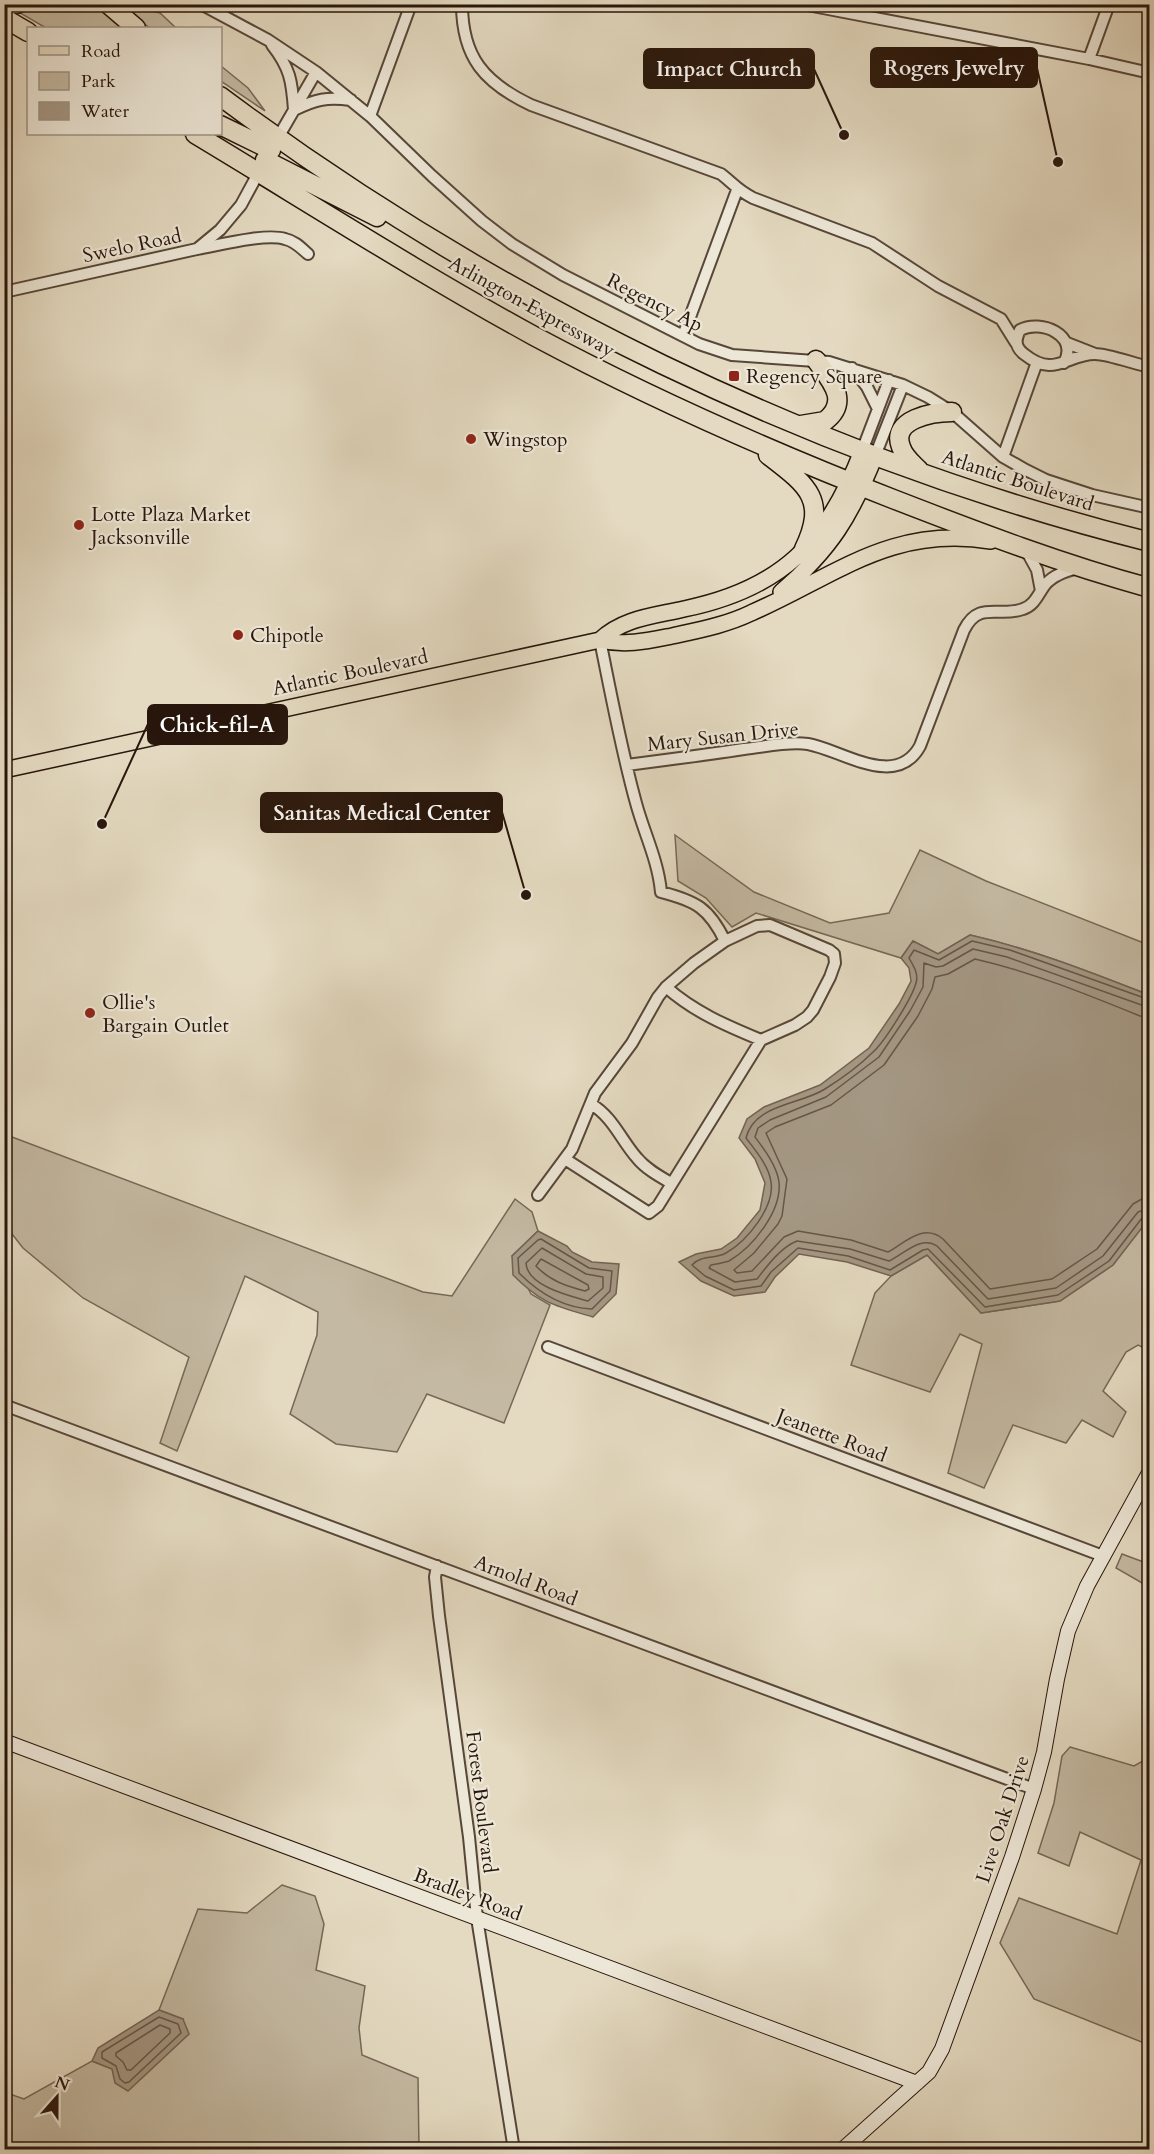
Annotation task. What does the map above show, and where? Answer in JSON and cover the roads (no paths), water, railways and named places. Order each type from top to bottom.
[{"type":"highway","points":[[4,4],[17,4]]},
{"type":"highway","points":[[108,4],[135,27]]},
{"type":"highway","name":"Arlington Expressway","points":[[222,98],[268,155],[517,327],[652,396],[739,436],[856,484]]},
{"type":"highway","points":[[222,126],[268,155],[492,274]]},
{"type":"highway","name":"Arlington Expressway","points":[[198,135],[268,155],[376,204],[492,274],[634,351],[799,425],[869,453]]},
{"type":"highway","points":[[799,425],[825,421],[836,408],[838,398],[835,386],[816,360]]},
{"type":"highway","points":[[922,473],[906,457],[900,446],[904,427],[913,419],[928,413],[952,412]]},
{"type":"highway","points":[[739,436],[793,475],[811,495],[815,516],[804,549]]},
{"type":"highway","name":"Atlantic Boulevard","points":[[869,453],[1031,510],[1149,542]]},
{"type":"highway","name":"Atlantic Boulevard","points":[[856,484],[1026,550],[1149,588]]},
{"type":"main road","name":"Atlantic Boulevard","points":[[600,640],[614,628],[630,621],[705,605],[741,592],[774,574],[804,549],[856,484],[869,453]]},
{"type":"main road","points":[[760,609],[797,578],[828,545],[850,514],[856,484]]},
{"type":"main road","name":"Atlantic Boulevard","points":[[4,770],[600,640],[636,644],[716,626],[760,609],[855,561],[903,544],[945,539],[979,540],[1003,543],[1026,550]]},
{"type":"street","name":"Regency Ap","points":[[201,4],[268,40],[316,72],[370,116],[448,191],[512,244],[563,275],[699,344],[732,355],[816,360],[889,380],[928,397],[952,412],[1003,457],[1046,480],[1099,497],[1149,508]]},
{"type":"street","points":[[370,116],[411,4]]},
{"type":"street","points":[[462,4],[463,25],[479,68],[499,88],[531,105],[721,174],[737,190],[872,243],[938,286],[1001,319],[1046,328],[1063,337],[1067,342],[1095,354],[1149,367]]},
{"type":"street","points":[[802,4],[1149,72]]},
{"type":"street","points":[[1089,59],[1109,4]]},
{"type":"street","points":[[268,40],[284,60],[290,72],[294,110],[313,100],[330,98],[351,100]]},
{"type":"street","name":"Swelo Road","points":[[4,292],[197,249],[220,230],[241,205],[316,72]]},
{"type":"street","points":[[683,336],[737,190]]},
{"type":"street","points":[[197,249],[269,237],[285,238],[308,255]]},
{"type":"street","points":[[1001,319],[1018,349],[1037,362],[1049,366],[1095,354]]},
{"type":"street","points":[[1016,344],[1020,330],[1028,326]]},
{"type":"street","points":[[1064,363],[1069,355],[1067,342]]},
{"type":"street","points":[[1003,457],[1037,362]]},
{"type":"street","points":[[851,368],[867,387],[878,410]]},
{"type":"street","points":[[869,453],[878,410],[889,380]]},
{"type":"street","points":[[869,453],[903,386]]},
{"type":"street","points":[[1026,550],[1039,575],[1041,592]]},
{"type":"street","name":"Mary Susan Drive","points":[[627,765],[801,743],[874,765],[888,767],[902,765],[920,746],[968,623],[985,612],[1023,609],[1034,602],[1047,582],[1055,576],[1080,568]]},
{"type":"street","points":[[600,640],[636,805],[655,858],[661,892],[699,905],[710,915],[724,941]]},
{"type":"street","points":[[538,1195],[565,1160],[595,1093],[632,1043],[653,1006],[666,987],[694,963],[724,941],[757,926],[770,925],[834,954],[835,963],[830,977],[807,1017],[761,1040],[658,1206],[649,1213],[565,1160]]},
{"type":"street","points":[[666,987],[712,1020],[761,1040]]},
{"type":"street","points":[[591,1104],[602,1110],[612,1121],[636,1157],[648,1169],[671,1183]]},
{"type":"street","name":"Jeanette Road","points":[[548,1347],[1103,1556]]},
{"type":"street","name":"Arnold Road","points":[[4,1405],[1034,1789]]},
{"type":"street","name":"Live Oak Drive","points":[[842,2150],[929,2072],[942,2049],[1012,1857],[1034,1789],[1044,1752],[1068,1631],[1087,1586],[1149,1470]]},
{"type":"street","name":"Forest Boulevard","points":[[437,1566],[435,1577],[439,1616],[469,1837],[477,1918],[514,2150]]},
{"type":"street","name":"Bradley Road","points":[[4,1741],[917,2083]]},
{"type":"water","points":[[970,935],[1038,954],[1149,995],[1148,1220],[1113,1265],[1060,1301],[981,1313],[927,1255],[891,1276],[847,1262],[799,1254],[775,1277],[765,1292],[734,1296],[701,1281],[679,1262],[696,1254],[721,1249],[737,1238],[760,1210],[765,1183],[755,1159],[739,1138],[747,1119],[764,1107],[820,1085],[869,1048],[899,1004],[911,981],[909,968],[901,958],[913,941],[938,954]]},
{"type":"water","points":[[538,1231],[592,1262],[619,1264],[616,1294],[593,1317],[550,1303],[532,1292],[513,1275],[512,1256]]},
{"type":"water","points":[[159,2010],[183,2019],[189,2034],[128,2091],[115,2083],[112,2069],[92,2061],[98,2048]]},
{"type":"place","name":"Impact Church","points":[[844,135]]},
{"type":"place","name":"Rogers Jewelry","points":[[1058,162]]},
{"type":"place","name":"Regency Square","points":[[734,376]]},
{"type":"place","name":"Wingstop","points":[[471,439]]},
{"type":"place","name":"Lotte Plaza Market Jacksonville","points":[[79,525]]},
{"type":"place","name":"Chipotle","points":[[238,635]]},
{"type":"place","name":"Chick-fil-A","points":[[102,824]]},
{"type":"place","name":"Sanitas Medical Center","points":[[526,895]]},
{"type":"place","name":"Ollie's Bargain Outlet","points":[[90,1013]]}]
